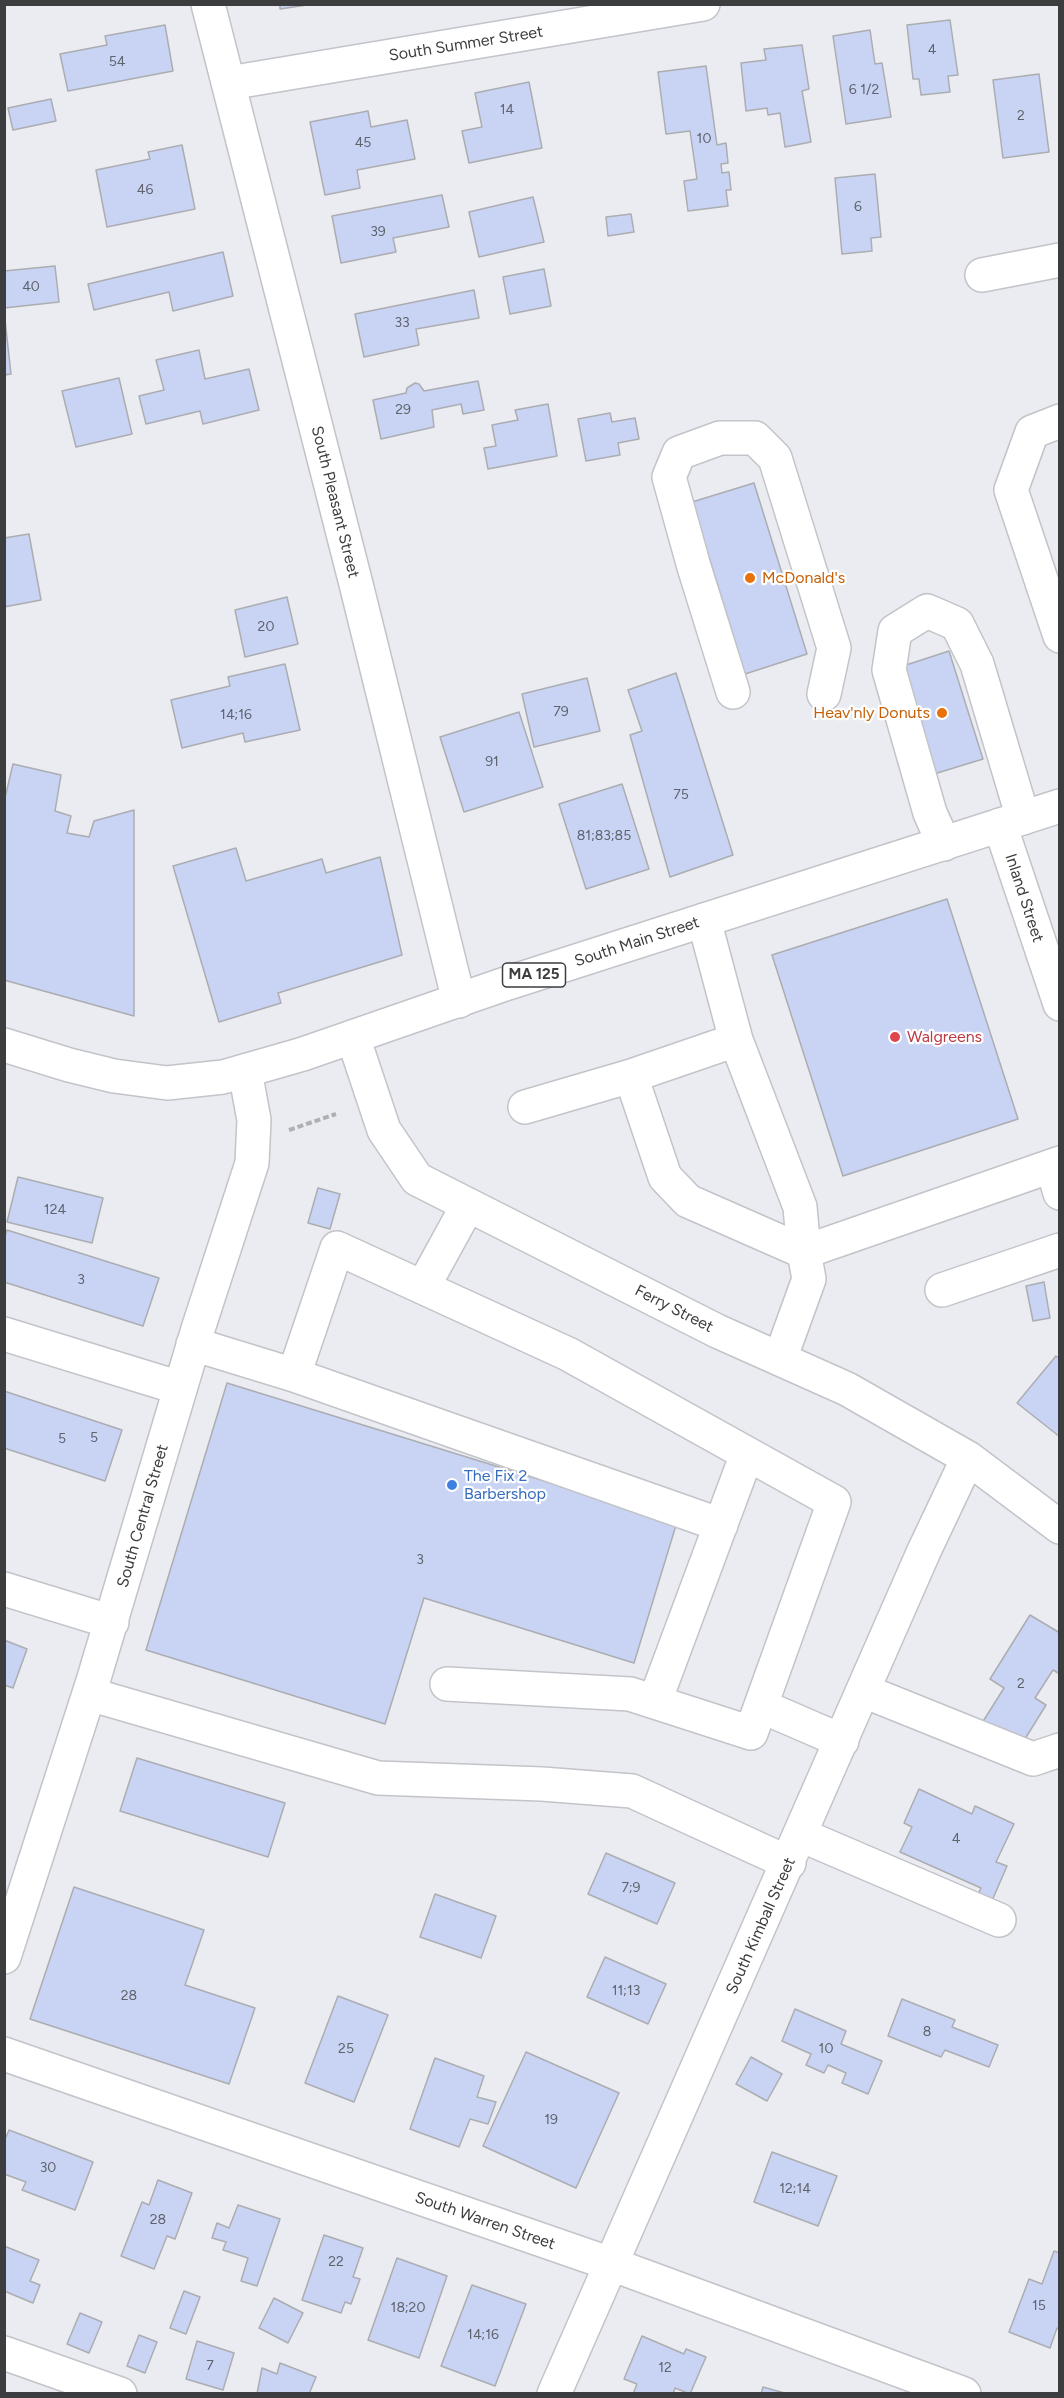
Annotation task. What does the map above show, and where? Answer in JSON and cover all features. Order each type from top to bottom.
[{"type":"street","name":"South Pleasant Street","points":[[208,4],[357,588],[459,1001]]},
{"type":"street","name":"South Summer Street","points":[[229,83],[703,4]]},
{"type":"street","points":[[982,275],[1059,260]]},
{"type":"street","points":[[1059,421],[1032,432],[1011,490],[1059,636]]},
{"type":"street","points":[[732,692],[669,477],[679,453],[720,438],[755,438],[775,458],[834,648],[824,694]]},
{"type":"street","name":"Inland Street","points":[[944,844],[930,813],[889,670],[895,631],[927,611],[957,624],[977,664],[1012,822],[1059,1004]]},
{"type":"street","name":"South Main Street","points":[[4,1045],[114,1076],[167,1083],[223,1077],[354,1037],[704,920],[1059,806]]},
{"type":"street","points":[[704,920],[736,1040],[800,1207],[809,1279],[780,1359]]},
{"type":"street","name":"Ferry Street","points":[[354,1037],[384,1130],[417,1179],[717,1331],[847,1389],[968,1458],[1059,1527]]},
{"type":"street","points":[[525,1107],[631,1076],[736,1040]]},
{"type":"street","name":"South Central Street","points":[[4,1957],[112,1622],[193,1344],[252,1163],[254,1119],[245,1071]]},
{"type":"street","points":[[631,1076],[665,1177],[688,1201],[804,1252],[1057,1174]]},
{"type":"street","points":[[423,1287],[468,1205]]},
{"type":"street","points":[[294,1375],[337,1248],[568,1354],[834,1502],[751,1732],[630,1694],[447,1684]]},
{"type":"street","points":[[942,1290],[1059,1251]]},
{"type":"street","points":[[4,1334],[180,1388]]},
{"type":"street","points":[[193,1344],[294,1375],[721,1525]]},
{"type":"street","points":[[655,1701],[747,1454]]},
{"type":"street","name":"South Kimball Street","points":[[554,2394],[924,1551],[968,1458]]},
{"type":"street","points":[[4,1589],[112,1622]]},
{"type":"street","points":[[864,1691],[1033,1759],[1059,1750]]},
{"type":"street","points":[[89,1694],[378,1778],[542,1784],[632,1791],[999,1920]]},
{"type":"street","points":[[761,1706],[842,1740]]},
{"type":"street","name":"South Warren Street","points":[[4,2054],[611,2264],[964,2394]]},
{"type":"street","points":[[4,2353],[120,2394]]},
{"type":"path","points":[[289,1130],[336,1114]]},
{"type":"building","points":[[280,4],[314,4],[280,9]]},
{"type":"building","points":[[950,20],[958,75],[948,76],[950,92],[921,95],[919,79],[913,79],[907,25]]},
{"type":"building","points":[[165,25],[173,71],[68,91],[60,54],[107,45],[105,36]]},
{"type":"building","points":[[870,30],[875,64],[882,63],[891,117],[846,124],[833,36]]},
{"type":"building","points":[[802,45],[809,89],[802,91],[811,142],[785,147],[780,113],[768,115],[767,108],[746,111],[741,63],[766,60],[764,49]]},
{"type":"building","points":[[706,66],[717,145],[726,143],[728,163],[721,164],[722,173],[729,172],[731,190],[726,190],[728,206],[688,211],[684,181],[697,179],[690,131],[666,134],[658,72]]},
{"type":"building","points":[[1039,74],[1049,152],[1003,158],[993,80]]},
{"type":"building","points":[[529,82],[542,148],[469,163],[462,131],[482,127],[475,93]]},
{"type":"building","points":[[51,99],[56,121],[13,130],[8,108]]},
{"type":"building","points":[[368,111],[371,127],[407,120],[415,159],[357,170],[360,188],[325,195],[310,122]]},
{"type":"building","points":[[182,145],[195,209],[107,227],[96,170],[150,159],[148,152]]},
{"type":"building","points":[[875,174],[881,237],[871,238],[872,251],[842,254],[835,178]]},
{"type":"building","points":[[442,195],[449,227],[393,238],[396,252],[341,263],[332,216]]},
{"type":"building","points":[[533,197],[544,242],[479,257],[469,212]]},
{"type":"building","points":[[631,214],[634,232],[608,236],[606,217]]},
{"type":"building","points":[[223,252],[233,296],[173,311],[169,292],[94,310],[88,284]]},
{"type":"building","points":[[55,266],[59,302],[4,308],[4,271]]},
{"type":"building","points":[[544,269],[551,306],[510,314],[503,277]]},
{"type":"building","points":[[474,290],[479,318],[416,329],[419,345],[364,357],[355,314]]},
{"type":"building","points":[[4,311],[11,374],[4,375]]},
{"type":"building","points":[[199,350],[205,379],[249,369],[259,410],[203,424],[200,411],[146,424],[139,396],[164,390],[156,360]]},
{"type":"building","points":[[119,378],[132,434],[76,447],[62,391]]},
{"type":"building","points":[[478,381],[484,410],[463,414],[461,404],[432,410],[434,427],[381,439],[373,400],[406,393],[407,388],[415,383],[419,384],[424,391]]},
{"type":"building","points":[[548,404],[557,456],[488,469],[484,448],[496,446],[492,425],[518,420],[515,410]]},
{"type":"building","points":[[610,413],[612,422],[635,418],[639,439],[618,443],[620,455],[586,461],[578,419]]},
{"type":"building","name":"McDonald's","points":[[754,483],[807,654],[745,674],[692,502]]},
{"type":"building","points":[[29,534],[41,600],[4,607],[4,538]]},
{"type":"building","points":[[287,597],[298,644],[245,657],[235,610]]},
{"type":"building","name":"Heav'nly Donuts","points":[[949,651],[983,759],[934,774],[900,667]]},
{"type":"building","points":[[285,664],[300,730],[245,742],[243,733],[182,748],[171,700],[230,686],[228,677]]},
{"type":"building","points":[[676,673],[733,855],[670,877],[630,735],[642,731],[628,690]]},
{"type":"building","points":[[587,678],[600,731],[534,747],[522,694]]},
{"type":"building","points":[[519,712],[543,787],[464,812],[440,737]]},
{"type":"building","points":[[13,764],[61,775],[55,811],[71,816],[67,833],[89,837],[94,821],[134,810],[134,1016],[4,980],[4,802]]},
{"type":"building","points":[[622,784],[649,869],[586,889],[559,804]]},
{"type":"building","points":[[236,848],[246,881],[322,859],[326,873],[380,857],[402,955],[278,993],[281,1003],[219,1022],[173,866]]},
{"type":"building","name":"Walgreens","points":[[947,899],[1018,1119],[843,1176],[772,955]]},
{"type":"building","points":[[18,1177],[103,1198],[92,1243],[7,1222]]},
{"type":"building","points":[[318,1188],[340,1194],[330,1229],[308,1223]]},
{"type":"building","points":[[7,1230],[159,1278],[143,1326],[4,1282],[4,1239]]},
{"type":"building","points":[[1044,1282],[1050,1318],[1033,1321],[1026,1286]]},
{"type":"building","points":[[1056,1356],[1060,1359],[1060,1437],[1017,1403]]},
{"type":"building","points":[[227,1383],[677,1522],[634,1663],[424,1598],[385,1724],[146,1650]]},
{"type":"building","points":[[4,1391],[122,1430],[105,1481],[4,1448]]},
{"type":"building","points":[[1030,1615],[1060,1633],[1060,1674],[1053,1670],[1035,1698],[1046,1705],[1020,1747],[982,1723],[1004,1688],[990,1679]]},
{"type":"building","points":[[4,1640],[27,1649],[13,1688],[4,1685]]},
{"type":"building","points":[[137,1758],[285,1803],[268,1857],[120,1811]]},
{"type":"building","points":[[919,1789],[972,1814],[975,1806],[1014,1824],[996,1862],[1007,1866],[991,1903],[977,1897],[981,1888],[900,1852],[912,1827],[904,1823]]},
{"type":"building","points":[[606,1853],[675,1883],[657,1924],[588,1894]]},
{"type":"building","points":[[74,1887],[204,1930],[185,1985],[255,2008],[229,2084],[30,2019]]},
{"type":"building","points":[[435,1894],[496,1916],[481,1958],[420,1937]]},
{"type":"building","points":[[605,1957],[666,1984],[648,2024],[587,1997]]},
{"type":"building","points":[[338,1996],[388,2015],[354,2102],[305,2083]]},
{"type":"building","points":[[902,1999],[955,2020],[952,2027],[998,2045],[989,2067],[945,2050],[941,2057],[888,2036]]},
{"type":"building","points":[[795,2009],[846,2031],[841,2044],[882,2061],[868,2094],[842,2083],[846,2073],[828,2065],[824,2073],[806,2065],[811,2054],[782,2041]]},
{"type":"building","points":[[526,2052],[619,2093],[576,2188],[483,2146]]},
{"type":"building","points":[[751,2057],[782,2074],[767,2101],[736,2084]]},
{"type":"building","points":[[435,2058],[484,2076],[477,2097],[496,2102],[488,2124],[470,2119],[459,2147],[410,2129]]},
{"type":"building","points":[[9,2130],[93,2162],[75,2210],[22,2190],[26,2182],[4,2174],[4,2142]]},
{"type":"building","points":[[772,2152],[837,2176],[818,2226],[754,2202]]},
{"type":"building","points":[[158,2180],[192,2193],[175,2239],[167,2236],[154,2269],[121,2256],[142,2202],[149,2205]]},
{"type":"building","points":[[238,2205],[280,2219],[257,2286],[241,2281],[248,2258],[223,2250],[226,2242],[212,2238],[217,2223],[229,2228]]},
{"type":"building","points":[[324,2235],[363,2248],[353,2277],[360,2279],[351,2304],[345,2302],[341,2313],[302,2300]]},
{"type":"building","points":[[4,2246],[39,2260],[30,2281],[40,2285],[33,2303],[4,2291]]},
{"type":"building","points":[[1054,2251],[1060,2253],[1060,2330],[1057,2328],[1050,2348],[1009,2332],[1029,2279],[1042,2284]]},
{"type":"building","points":[[397,2258],[447,2276],[419,2358],[368,2340]]},
{"type":"building","points":[[472,2285],[526,2304],[495,2386],[441,2366]]},
{"type":"building","points":[[184,2291],[200,2297],[186,2334],[170,2328]]},
{"type":"building","points":[[274,2298],[303,2313],[288,2343],[259,2328]]},
{"type":"building","points":[[80,2313],[102,2322],[89,2353],[67,2344]]},
{"type":"building","points":[[139,2335],[157,2342],[145,2373],[127,2366]]},
{"type":"building","points":[[642,2336],[684,2354],[686,2349],[706,2357],[690,2394],[675,2388],[673,2394],[633,2394],[637,2384],[624,2379]]},
{"type":"building","points":[[197,2341],[234,2353],[223,2390],[186,2379]]},
{"type":"building","points":[[280,2363],[316,2377],[309,2394],[257,2394],[262,2368],[277,2374]]},
{"type":"building","points":[[763,2387],[788,2394],[761,2394]]},
{"type":"place","name":"McDonald's","points":[[750,578]]},
{"type":"place","name":"Heav'nly Donuts","points":[[942,713]]},
{"type":"place","name":"Walgreens","points":[[895,1037]]},
{"type":"place","name":"The Fix 2 Barbershop","points":[[452,1485]]}]
